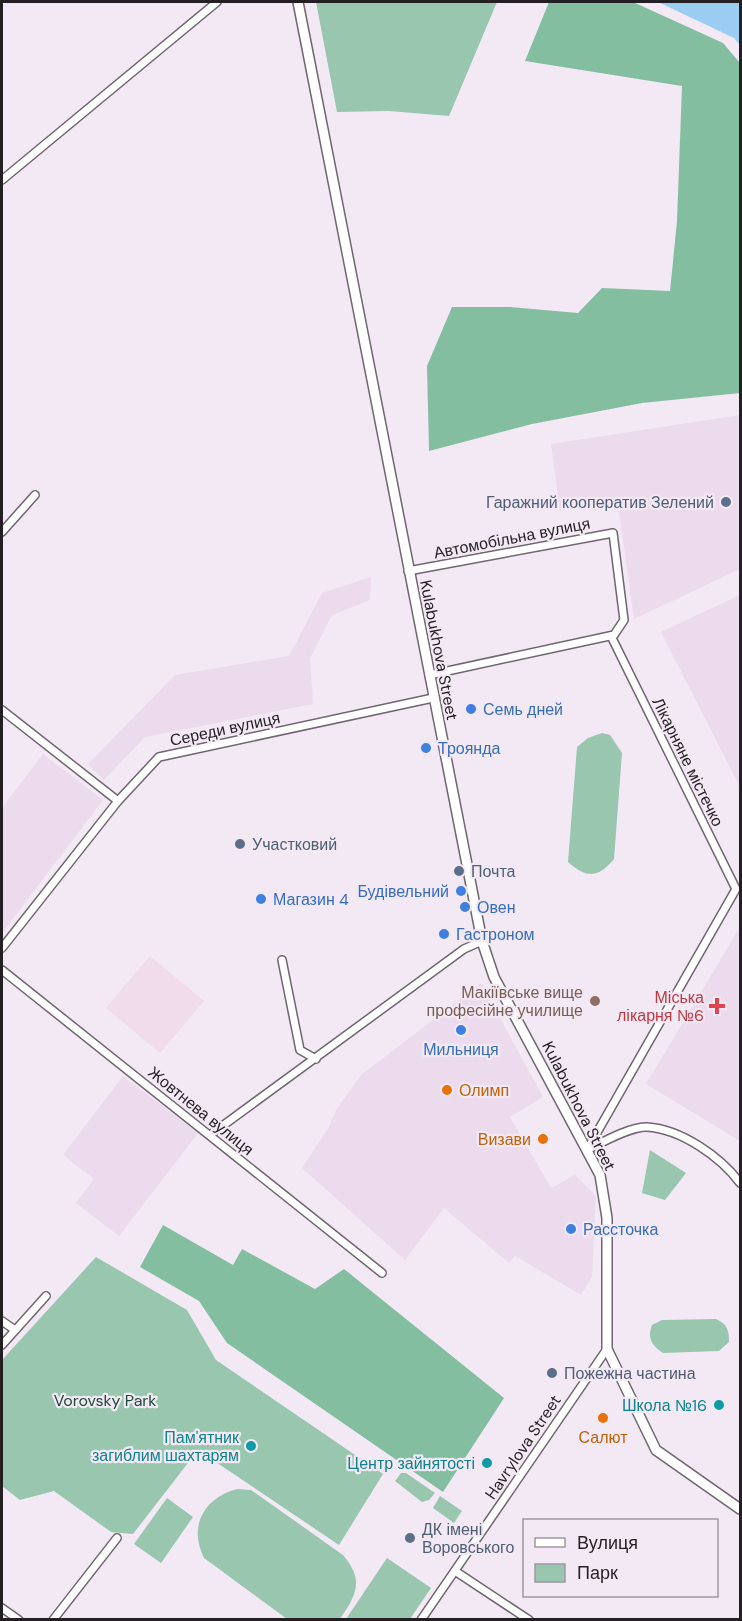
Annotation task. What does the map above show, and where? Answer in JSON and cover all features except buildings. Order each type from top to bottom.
[{"type":"street","points":[[2,180],[74,117],[217,2]]},
{"type":"street","name":"Kulabukhova Street","points":[[298,2],[482,941],[494,977],[600,1176],[607,1218],[607,1349],[656,1450],[741,1509]]},
{"type":"street","points":[[2,532],[35,495]]},
{"type":"street","name":"Автомобільна вулиця","points":[[408,572],[613,533],[624,620],[611,636]]},
{"type":"street","points":[[429,675],[611,636]]},
{"type":"street","name":"Лікарняне містечко","points":[[586,1150],[736,889],[611,636]]},
{"type":"street","name":"Середи вулиця","points":[[2,948],[118,801],[159,757],[433,698]]},
{"type":"street","points":[[2,711],[118,801]]},
{"type":"street","points":[[210,1135],[464,949],[482,941]]},
{"type":"street","points":[[282,960],[300,1050],[316,1059]]},
{"type":"street","name":"Жовтнева вулиця","points":[[2,970],[382,1273]]},
{"type":"street","points":[[586,1150],[609,1139],[646,1127],[693,1142],[726,1165],[741,1183]]},
{"type":"street","points":[[2,1345],[46,1296]]},
{"type":"street","points":[[2,1321],[15,1330]]},
{"type":"street","name":"Havrylova Street","points":[[421,1620],[607,1349]]},
{"type":"street","points":[[53,1620],[117,1538]]},
{"type":"street","points":[[455,1571],[529,1620]]},
{"type":"street","points":[[2,1608],[20,1620]]},
{"type":"shaded area","name":"Гаражний кооператив Зелений","points":[[740,415],[740,569],[634,619],[618,503],[560,511],[551,444]]},
{"type":"shaded area","points":[[371,577],[370,600],[332,615],[310,658],[313,704],[145,737],[104,780],[88,764],[175,675],[289,656],[322,593]]},
{"type":"shaded area","points":[[740,595],[740,787],[661,632]]},
{"type":"shaded area","points":[[43,754],[103,800],[2,933],[2,808]]},
{"type":"shaded area","name":"Міська лікарня №6","points":[[740,927],[740,1141],[646,1084]]},
{"type":"shaded area","points":[[150,956],[204,1001],[160,1053],[106,1008]]},
{"type":"shaded area","points":[[481,983],[543,1097],[510,1117],[551,1188],[575,1175],[596,1196],[592,1277],[581,1295],[515,1256],[509,1263],[444,1208],[405,1260],[302,1168],[329,1127],[336,1110],[361,1075]]},
{"type":"shaded area","points":[[123,1076],[198,1133],[119,1236],[76,1203],[94,1179],[63,1155]]},
{"type":"green space","points":[[316,2],[497,2],[449,116],[389,111],[337,112]]},
{"type":"green space","points":[[549,2],[633,2],[723,43],[740,63],[740,393],[642,403],[532,424],[429,451],[427,366],[452,307],[510,307],[578,313],[602,288],[670,291],[677,221],[682,86],[525,61]]},
{"type":"green space","points":[[602,733],[610,735],[622,753],[614,859],[603,870],[587,874],[568,862],[577,747],[588,738]]},
{"type":"green space","points":[[650,1150],[686,1173],[665,1200],[642,1193]]},
{"type":"green space","points":[[163,1225],[233,1265],[242,1249],[315,1289],[344,1269],[504,1398],[443,1492],[227,1343],[199,1301],[140,1267]]},
{"type":"green space","name":"Vorovsky Park","points":[[96,1257],[187,1310],[216,1360],[383,1474],[339,1545],[198,1450],[133,1534],[111,1532],[54,1491],[20,1500],[2,1486],[2,1360]]},
{"type":"green space","points":[[716,1319],[725,1325],[729,1338],[729,1342],[719,1351],[663,1353],[656,1348],[650,1338],[652,1325],[662,1320]]},
{"type":"green space","points":[[401,1473],[406,1473],[435,1493],[429,1500],[422,1502],[395,1481]]},
{"type":"green space","points":[[237,1489],[251,1490],[343,1555],[354,1572],[356,1587],[351,1602],[340,1619],[287,1619],[204,1558],[199,1546],[198,1535],[202,1515],[216,1499]]},
{"type":"green space","points":[[440,1496],[462,1511],[454,1523],[433,1508]]},
{"type":"green space","points":[[167,1498],[193,1517],[161,1563],[134,1544]]},
{"type":"green space","points":[[387,1558],[431,1588],[410,1619],[346,1619]]},
{"type":"water","points":[[658,2],[740,2],[740,45],[734,38]]},
{"type":"place","name":"Гаражний кооператив Зелений","points":[[726,502]]},
{"type":"place","name":"Семь дней","points":[[471,709]]},
{"type":"place","name":"Троянда","points":[[426,748]]},
{"type":"place","name":"Участковий","points":[[240,844]]},
{"type":"place","name":"Почта","points":[[459,871]]},
{"type":"place","name":"Будівельний","points":[[461,891]]},
{"type":"place","name":"Магазин 4","points":[[261,899]]},
{"type":"place","name":"Овен","points":[[465,907]]},
{"type":"place","name":"Гастроном","points":[[444,934]]},
{"type":"place","name":"Макіївське вище професійне училище","points":[[595,1001]]},
{"type":"place","name":"Міська лікарня №6","points":[[717,1006]]},
{"type":"place","name":"Мильниця","points":[[461,1030]]},
{"type":"place","name":"Олимп","points":[[447,1090]]},
{"type":"place","name":"Визави","points":[[543,1139]]},
{"type":"place","name":"Рассточка","points":[[571,1229]]},
{"type":"place","name":"Пожежна частина","points":[[552,1373]]},
{"type":"place","name":"Школа №16","points":[[719,1405]]},
{"type":"place","name":"Салют","points":[[603,1418]]},
{"type":"place","name":"Пам'ятник загиблим шахтарям","points":[[251,1446]]},
{"type":"place","name":"Центр зайнятості","points":[[487,1463]]},
{"type":"place","name":"ДК імені Воровського","points":[[410,1538]]}]
